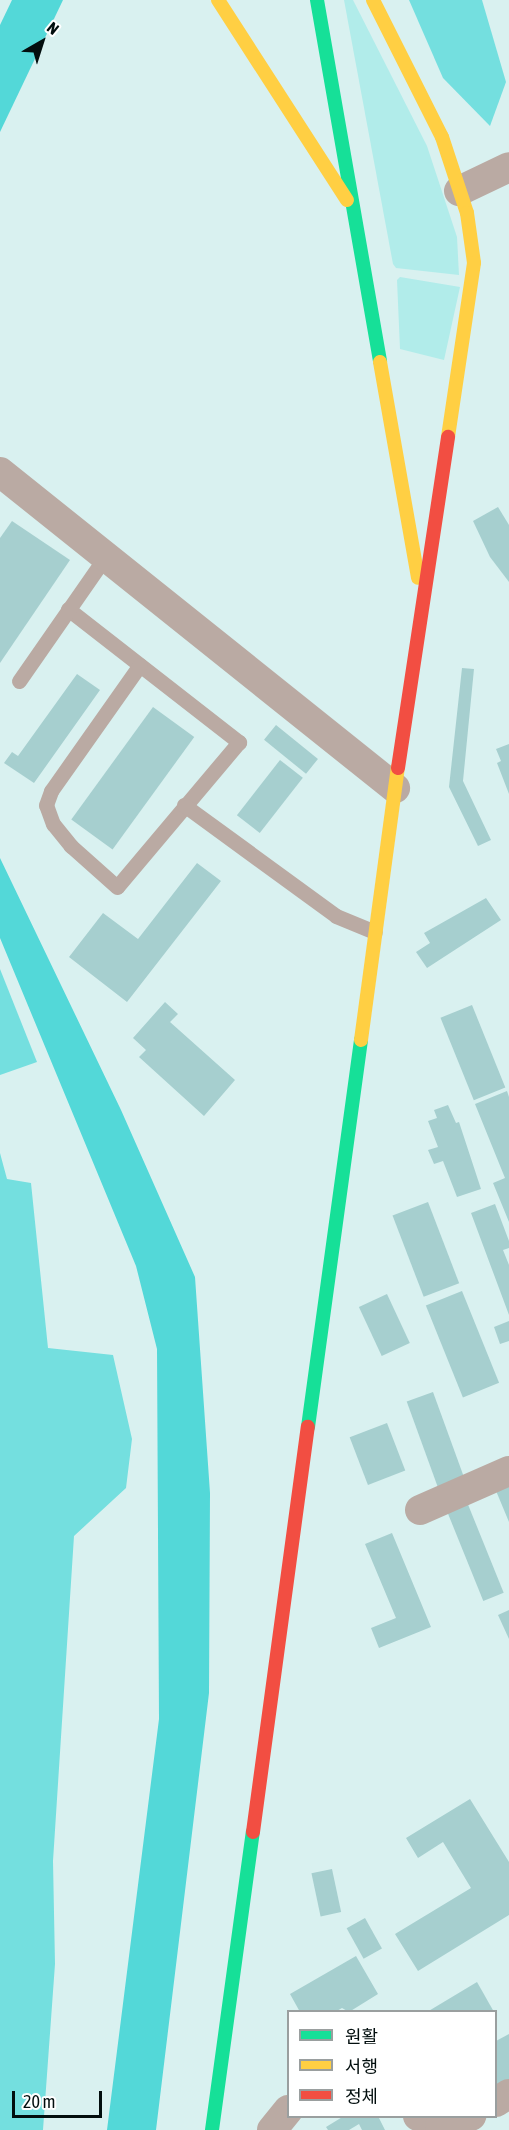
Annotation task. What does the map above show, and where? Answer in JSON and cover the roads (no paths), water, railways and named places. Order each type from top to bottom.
[{"type":"main road","points":[[218,0],[356,214]]},
{"type":"main road","points":[[317,0],[356,214],[422,605]]},
{"type":"main road","points":[[212,2130],[395,788],[474,263],[459,191],[442,137],[373,0]]},
{"type":"street","points":[[459,191],[509,167]]},
{"type":"street","points":[[0,472],[395,788]]},
{"type":"street","points":[[420,1510],[509,1471]]},
{"type":"street","points":[[272,2130],[287,2111]]},
{"type":"street","points":[[422,2118],[440,2126],[465,2118]]},
{"type":"lane","points":[[19,681],[106,556]]},
{"type":"lane","points":[[68,609],[140,665],[239,742],[117,886],[71,846],[53,824],[46,805],[51,791],[140,665]]},
{"type":"lane","points":[[184,805],[336,916],[375,932]]}]
